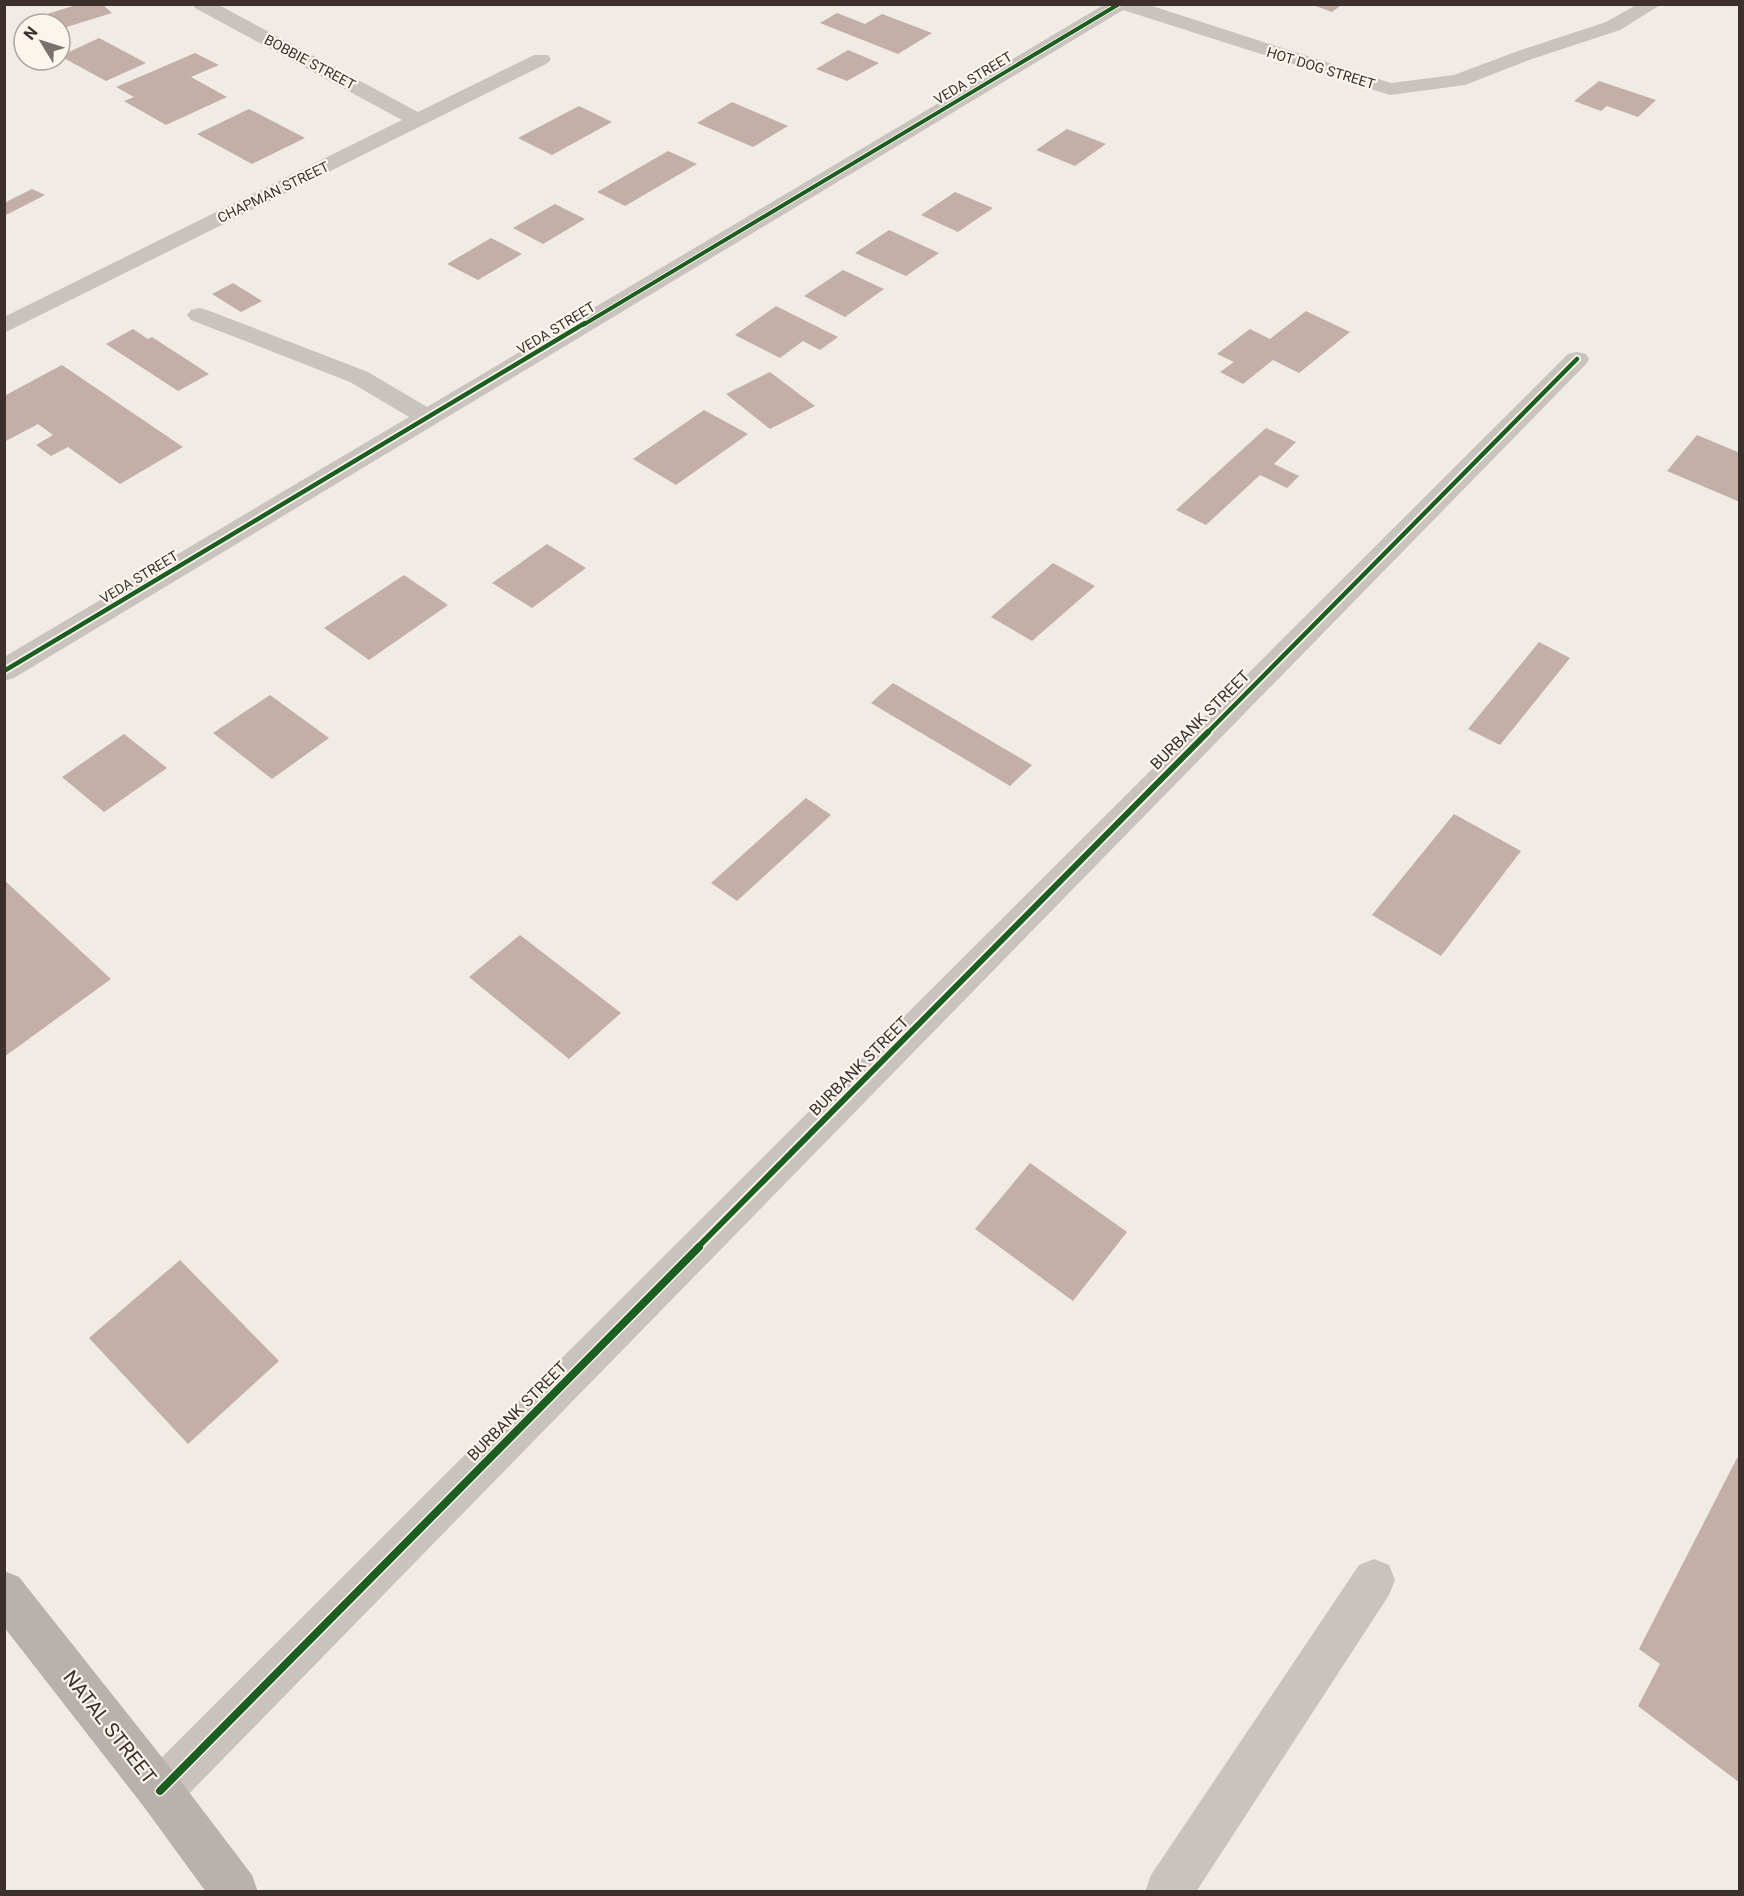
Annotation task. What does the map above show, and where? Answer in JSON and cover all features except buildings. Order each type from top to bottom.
[{"type":"main road","name":"NATAL STREET","points":[[4,1592],[160,1791],[235,1892]]},
{"type":"street","name":"BOBBIE STREET","points":[[202,4],[418,120]]},
{"type":"street","name":"VEDA STREET","points":[[4,671],[1119,4]]},
{"type":"street","name":"HOT DOG STREET","points":[[1125,4],[1390,89],[1458,81],[1525,55],[1613,26],[1653,4]]},
{"type":"street","name":"CHAPMAN STREET","points":[[4,326],[541,59]]},
{"type":"street","points":[[199,315],[359,377],[428,418]]},
{"type":"street","name":"BURBANK STREET","points":[[160,1791],[1577,359]]},
{"type":"street","points":[[1168,1892],[1374,1580]]},
{"type":"cycle path","points":[[4,671],[1119,4]]},
{"type":"cycle path","points":[[160,1791],[1577,359]]}]
